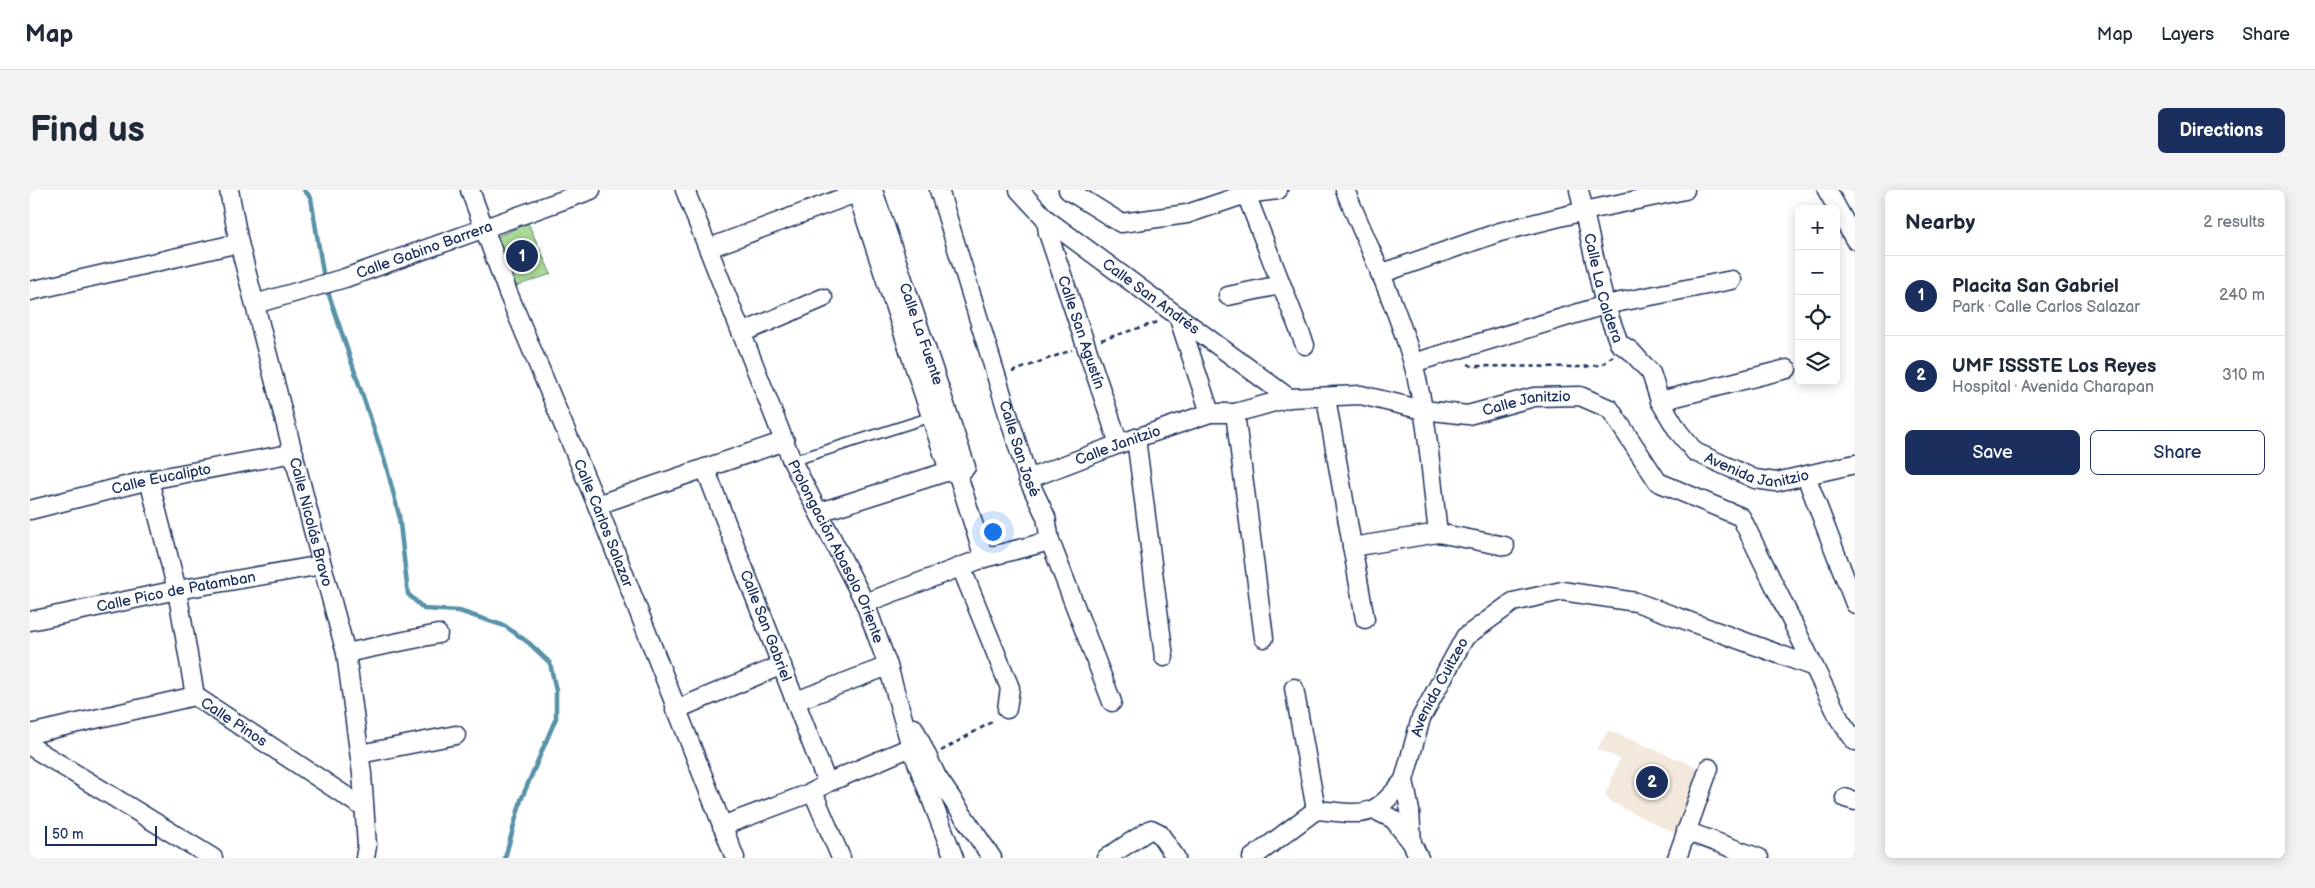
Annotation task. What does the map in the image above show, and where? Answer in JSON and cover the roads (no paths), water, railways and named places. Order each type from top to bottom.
[{"type":"street","name":"Calle Carlos Salazar","points":[[470,190],[508,293],[597,505],[735,858]]},
{"type":"street","name":"Calle Gabino Barrera","points":[[255,304],[345,278],[590,190]]},
{"type":"street","name":"Prolongación Abasolo Oriente","points":[[685,190],[792,461],[820,512],[865,603],[888,666],[911,748],[954,858]]},
{"type":"street","name":"Calle San José","points":[[939,190],[1028,479],[1046,517],[1050,541],[1112,702]]},
{"type":"street","name":"Calle San Andrés","points":[[1019,190],[1046,219],[1289,398]]},
{"type":"street","points":[[1068,190],[1121,224],[1187,214],[1246,194],[1278,190]]},
{"type":"street","points":[[1345,190],[1380,274],[1413,363],[1423,410],[1438,532]]},
{"type":"street","name":"Calle La Caldera","points":[[1579,190],[1605,306],[1618,343],[1631,351],[1651,373],[1660,400]]},
{"type":"street","points":[[1380,274],[1500,232],[1584,211],[1685,190]]},
{"type":"street","points":[[1827,190],[1855,240]]},
{"type":"street","points":[[709,248],[865,191]]},
{"type":"street","name":"Calle La Fuente","points":[[865,191],[913,335],[966,467],[954,473]]},
{"type":"street","points":[[1246,194],[1305,345]]},
{"type":"street","name":"Calle Nicolás Bravo","points":[[230,195],[239,243],[346,652],[360,754],[367,846],[365,858]]},
{"type":"street","name":"Calle San Agustín","points":[[1046,219],[1051,242],[1119,444]]},
{"type":"street","points":[[30,291],[239,243]]},
{"type":"street","points":[[1413,363],[1605,306],[1732,280]]},
{"type":"street","points":[[1228,296],[1280,285]]},
{"type":"street","points":[[742,333],[823,298]]},
{"type":"street","points":[[1178,316],[1210,413]]},
{"type":"street","name":"Calle La Fuente","points":[[913,335],[931,417],[954,473],[984,558]]},
{"type":"street","points":[[1660,400],[1787,370]]},
{"type":"street","name":"Calle Janitzio","points":[[1028,479],[1119,444],[1210,413],[1235,413],[1289,398],[1326,398],[1361,395],[1423,410],[1468,415],[1534,396],[1580,396],[1610,409],[1658,482],[1741,517],[1840,720],[1855,742]]},
{"type":"street","points":[[1326,398],[1365,619]]},
{"type":"street","name":"Avenida Janitzio","points":[[1660,400],[1678,431],[1695,452],[1755,480],[1776,482],[1806,476],[1848,565],[1855,604]]},
{"type":"street","points":[[1235,413],[1264,638]]},
{"type":"street","points":[[1136,438],[1164,658]]},
{"type":"street","points":[[597,505],[784,441]]},
{"type":"street","name":"Calle Eucalipto","points":[[30,510],[149,480],[294,453]]},
{"type":"street","points":[[1806,476],[1855,464]]},
{"type":"street","name":"Calle San Gabriel","points":[[705,468],[796,700],[841,858]]},
{"type":"street","points":[[820,512],[954,473]]},
{"type":"street","points":[[149,480],[177,590],[195,696]]},
{"type":"street","points":[[1352,547],[1438,532],[1505,546]]},
{"type":"street","points":[[865,603],[984,558],[1050,541]]},
{"type":"street","name":"Calle Pico de Patamban","points":[[30,621],[177,590],[322,565]]},
{"type":"street","points":[[961,567],[1010,688],[1007,709]]},
{"type":"street","name":"Avenida Cuitzeo","points":[[1416,851],[1404,780],[1421,718],[1465,637],[1513,602],[1562,591],[1636,602],[1814,667]]},
{"type":"street","points":[[346,652],[438,634]]},
{"type":"street","points":[[676,710],[782,665]]},
{"type":"street","points":[[796,700],[888,666]]},
{"type":"street","points":[[894,687],[937,777],[992,858]]},
{"type":"street","points":[[1294,688],[1316,810]]},
{"type":"street","name":"Calle Pinos","points":[[30,734],[195,696],[364,808]]},
{"type":"street","points":[[360,754],[456,735]]},
{"type":"street","points":[[30,746],[213,858]]},
{"type":"street","points":[[722,826],[911,748]]},
{"type":"street","points":[[1677,858],[1709,768]]},
{"type":"street","points":[[1252,858],[1316,810],[1362,814],[1375,810],[1391,797],[1404,780]]},
{"type":"street","points":[[1375,810],[1393,819],[1416,851]]},
{"type":"street","points":[[1106,858],[1152,829],[1159,833],[1176,858]]},
{"type":"street","points":[[1686,831],[1759,858]]},
{"type":"lane","points":[[792,461],[931,417]]},
{"type":"waterway","points":[[304,190],[311,198],[324,279]]},
{"type":"waterway","points":[[326,286],[386,465],[399,515],[408,594],[424,609],[459,611],[505,626],[529,643],[550,663],[556,691],[556,718],[521,800],[505,858]]},
{"type":"place","name":"Placita San Gabriel","points":[[522,256]]},
{"type":"place","name":"UMF ISSSTE Los Reyes","points":[[1652,782]]}]
